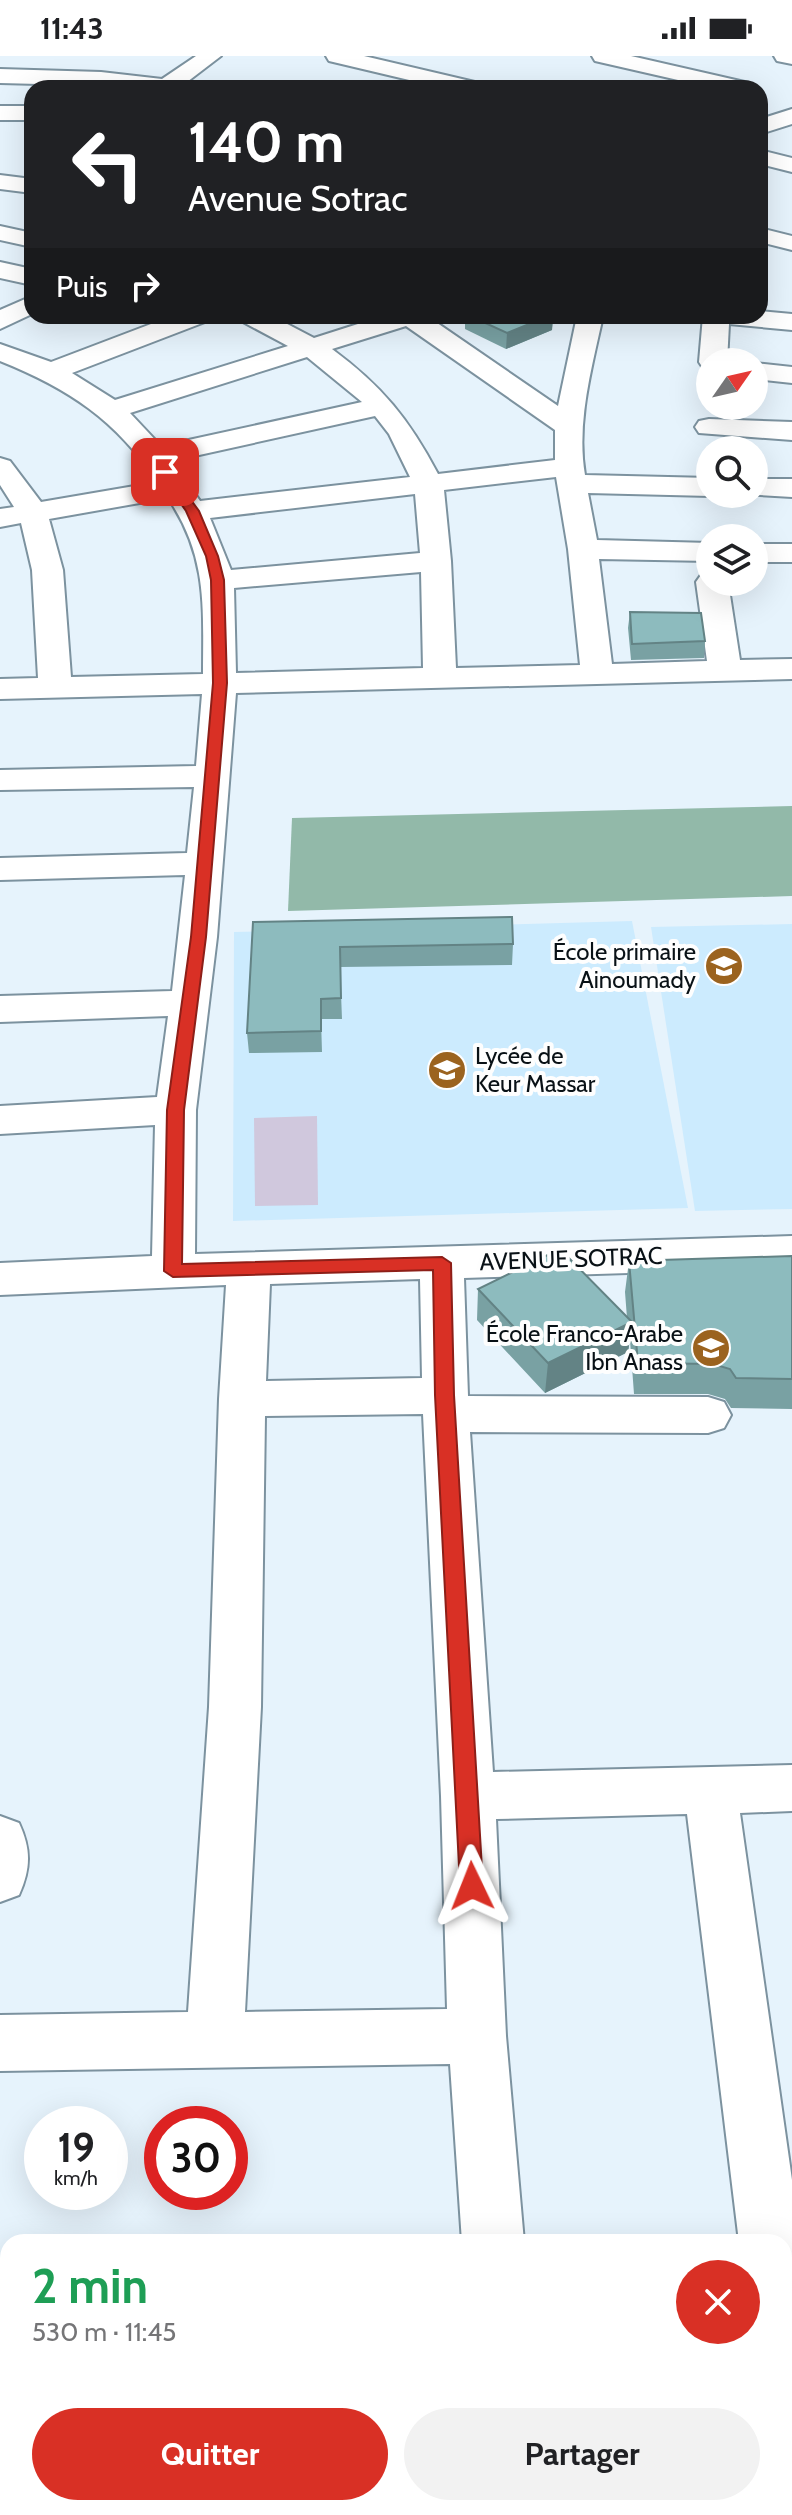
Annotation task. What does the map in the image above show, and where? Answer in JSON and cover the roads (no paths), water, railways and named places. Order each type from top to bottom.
[{"type":"street","points":[[181,80],[210,56]]},
{"type":"street","points":[[603,56],[706,80]]},
{"type":"street","points":[[785,56],[792,58]]},
{"type":"street","points":[[346,57],[439,80]]},
{"type":"street","points":[[0,76],[63,80]]},
{"type":"street","points":[[768,120],[788,104]]},
{"type":"street","points":[[0,113],[24,113]]},
{"type":"street","points":[[768,159],[792,165]]},
{"type":"street","points":[[0,233],[24,238]]},
{"type":"street","points":[[768,237],[792,243]]},
{"type":"street","points":[[0,270],[24,275]]},
{"type":"street","points":[[0,321],[24,308]]},
{"type":"street","points":[[768,320],[792,322]]},
{"type":"street","points":[[51,372],[175,324]]},
{"type":"street","points":[[267,324],[311,347],[348,374],[382,406],[402,432],[429,485],[436,561],[440,676]]},
{"type":"street","points":[[112,410],[384,324]]},
{"type":"street","points":[[421,324],[569,427]]},
{"type":"street","points":[[588,324],[569,427],[570,475],[583,549],[597,675]]},
{"type":"street","points":[[714,348],[715,324]]},
{"type":"street","points":[[0,352],[51,372],[112,410],[154,456],[184,500],[212,556],[218,580],[220,683],[214,776],[176,1110],[173,1271]]},
{"type":"street","points":[[768,372],[792,375]]},
{"type":"street","points":[[154,456],[382,406]]},
{"type":"street","points":[[732,420],[792,431]]},
{"type":"street","points":[[0,467],[34,513],[51,595],[55,687]]},
{"type":"street","points":[[0,518],[184,500],[570,475],[696,486]]},
{"type":"street","points":[[768,488],[792,488]]},
{"type":"street","points":[[583,549],[696,561]]},
{"type":"street","points":[[768,553],[792,553]]},
{"type":"street","points":[[218,580],[436,561]]},
{"type":"street","points":[[715,596],[725,672]]},
{"type":"street","points":[[0,689],[792,669]]},
{"type":"street","points":[[0,780],[214,776]]},
{"type":"street","points":[[0,869],[205,864]]},
{"type":"street","points":[[0,1009],[190,1003]]},
{"type":"street","points":[[0,1120],[176,1110]]},
{"type":"street","name":"AVENUE SOTRAC","points":[[0,1279],[792,1252]]},
{"type":"street","points":[[442,1263],[445,1404],[468,1796],[477,2036],[492,2234]]},
{"type":"street","points":[[215,2042],[235,1707],[242,1399],[249,1270]]},
{"type":"street","points":[[242,1399],[708,1415]]},
{"type":"street","points":[[468,1796],[792,1788]]},
{"type":"street","points":[[710,1789],[769,2234]]},
{"type":"street","points":[[0,1840],[3,1857],[0,1877]]},
{"type":"street","points":[[0,2043],[477,2036]]},
{"type":"place","name":"École primaire Ainoumady","points":[[724,966]]},
{"type":"place","name":"Lycée de Keur Massar","points":[[447,1070]]},
{"type":"place","name":"École Franco-Arabe Ibn Anass","points":[[711,1348]]}]
